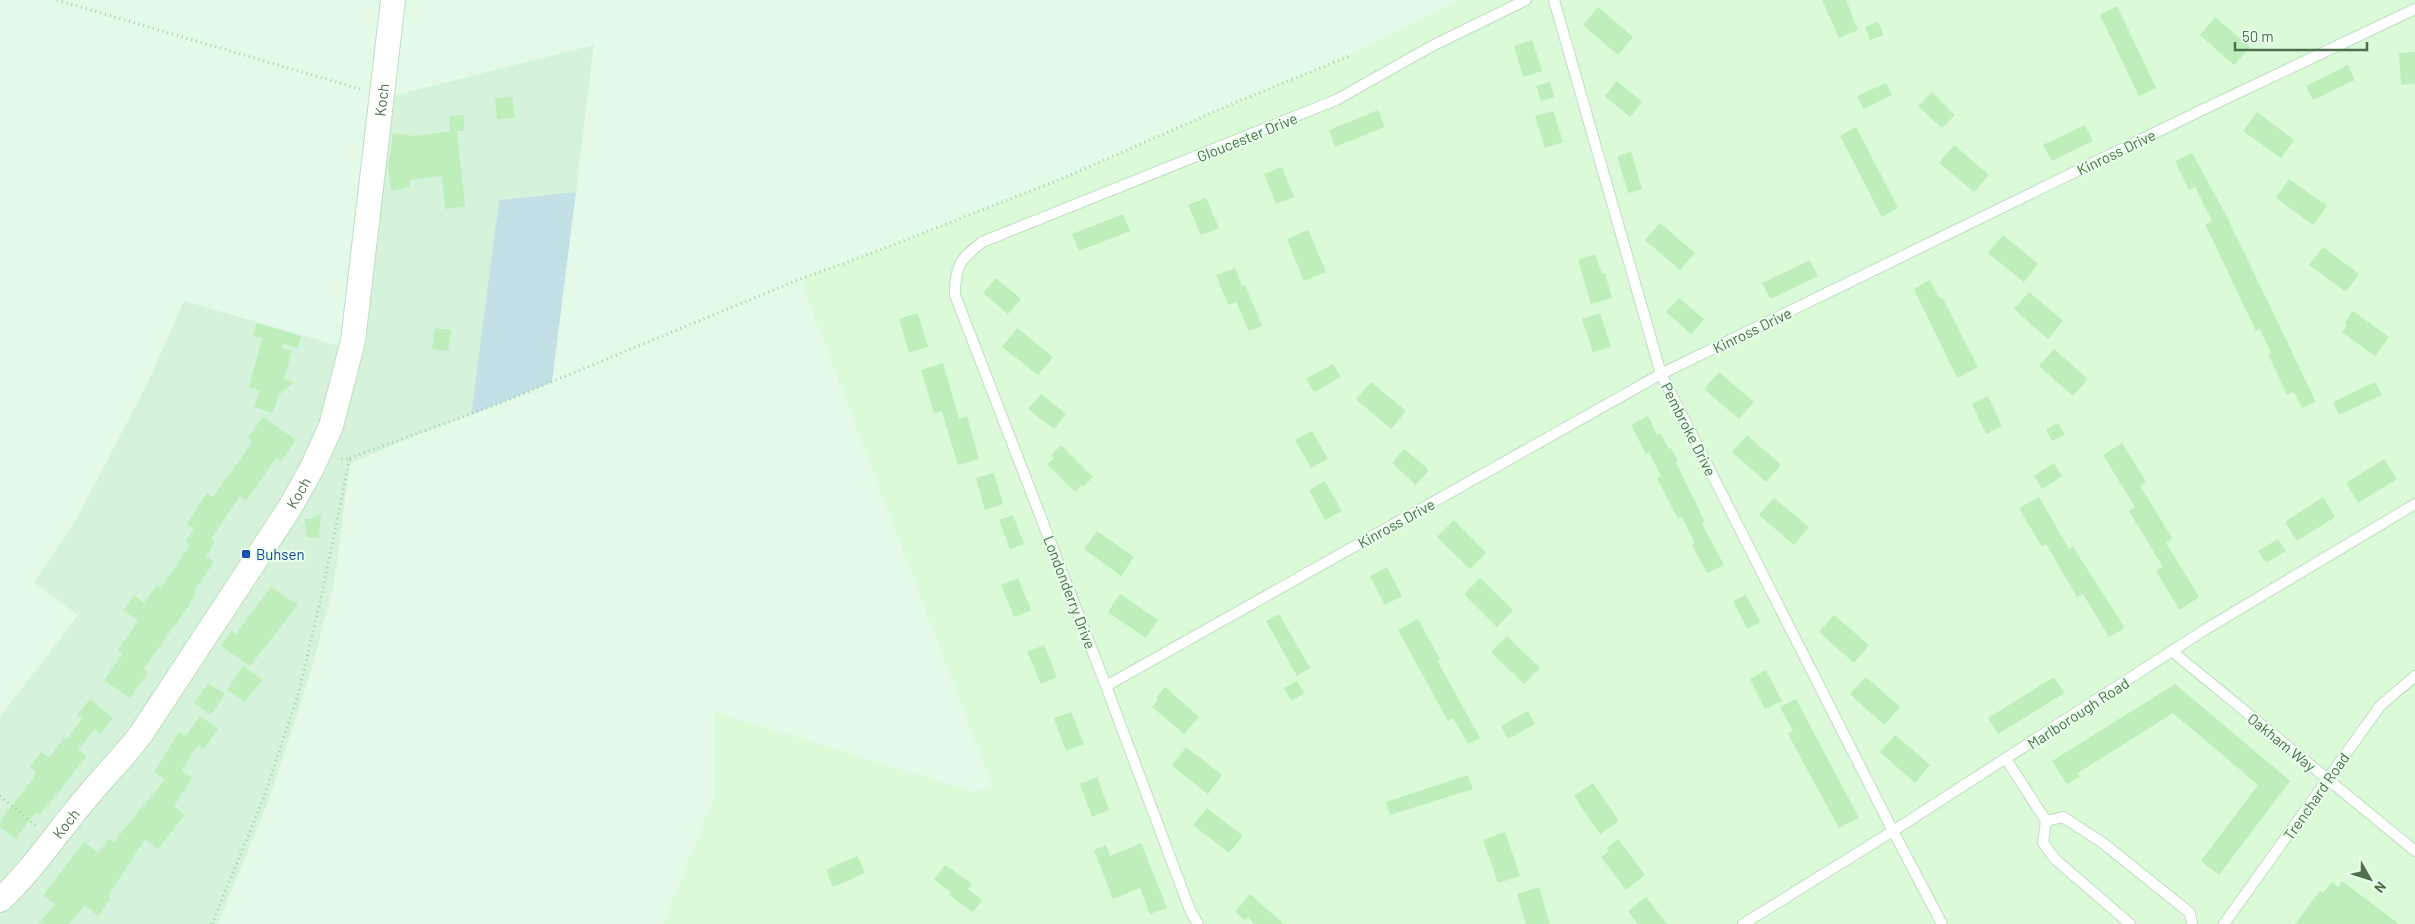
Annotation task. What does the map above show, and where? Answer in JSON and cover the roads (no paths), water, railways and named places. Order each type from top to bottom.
[{"type":"street","name":"Koch","points":[[0,900],[18,882],[141,734],[289,510],[323,444],[338,403],[353,340],[393,0]]},
{"type":"lane","name":"Gloucester Drive","points":[[961,259],[982,242],[1336,100],[1432,46],[1526,0]]},
{"type":"lane","name":"Pembroke Drive","points":[[1554,0],[1661,374],[1942,924]]},
{"type":"lane","name":"Kinross Drive","points":[[1106,686],[1661,374],[2206,108],[2415,9]]},
{"type":"lane","name":"Londonderry Drive","points":[[961,259],[955,275],[955,295],[1190,910],[1198,924]]},
{"type":"lane","name":"Marlborough Road","points":[[1743,924],[1893,831],[2206,629],[2415,504]]},
{"type":"lane","name":"Oakham Way","points":[[2173,652],[2415,851]]},
{"type":"lane","name":"Trenchard Road","points":[[2224,924],[2380,706],[2415,676]]},
{"type":"lane","points":[[2006,759],[2046,821],[2043,843],[2055,859],[2130,924]]},
{"type":"lane","points":[[2046,821],[2063,817],[2103,843],[2190,913],[2192,924]]},
{"type":"place","name":"Buhsen","points":[[246,554]]}]
